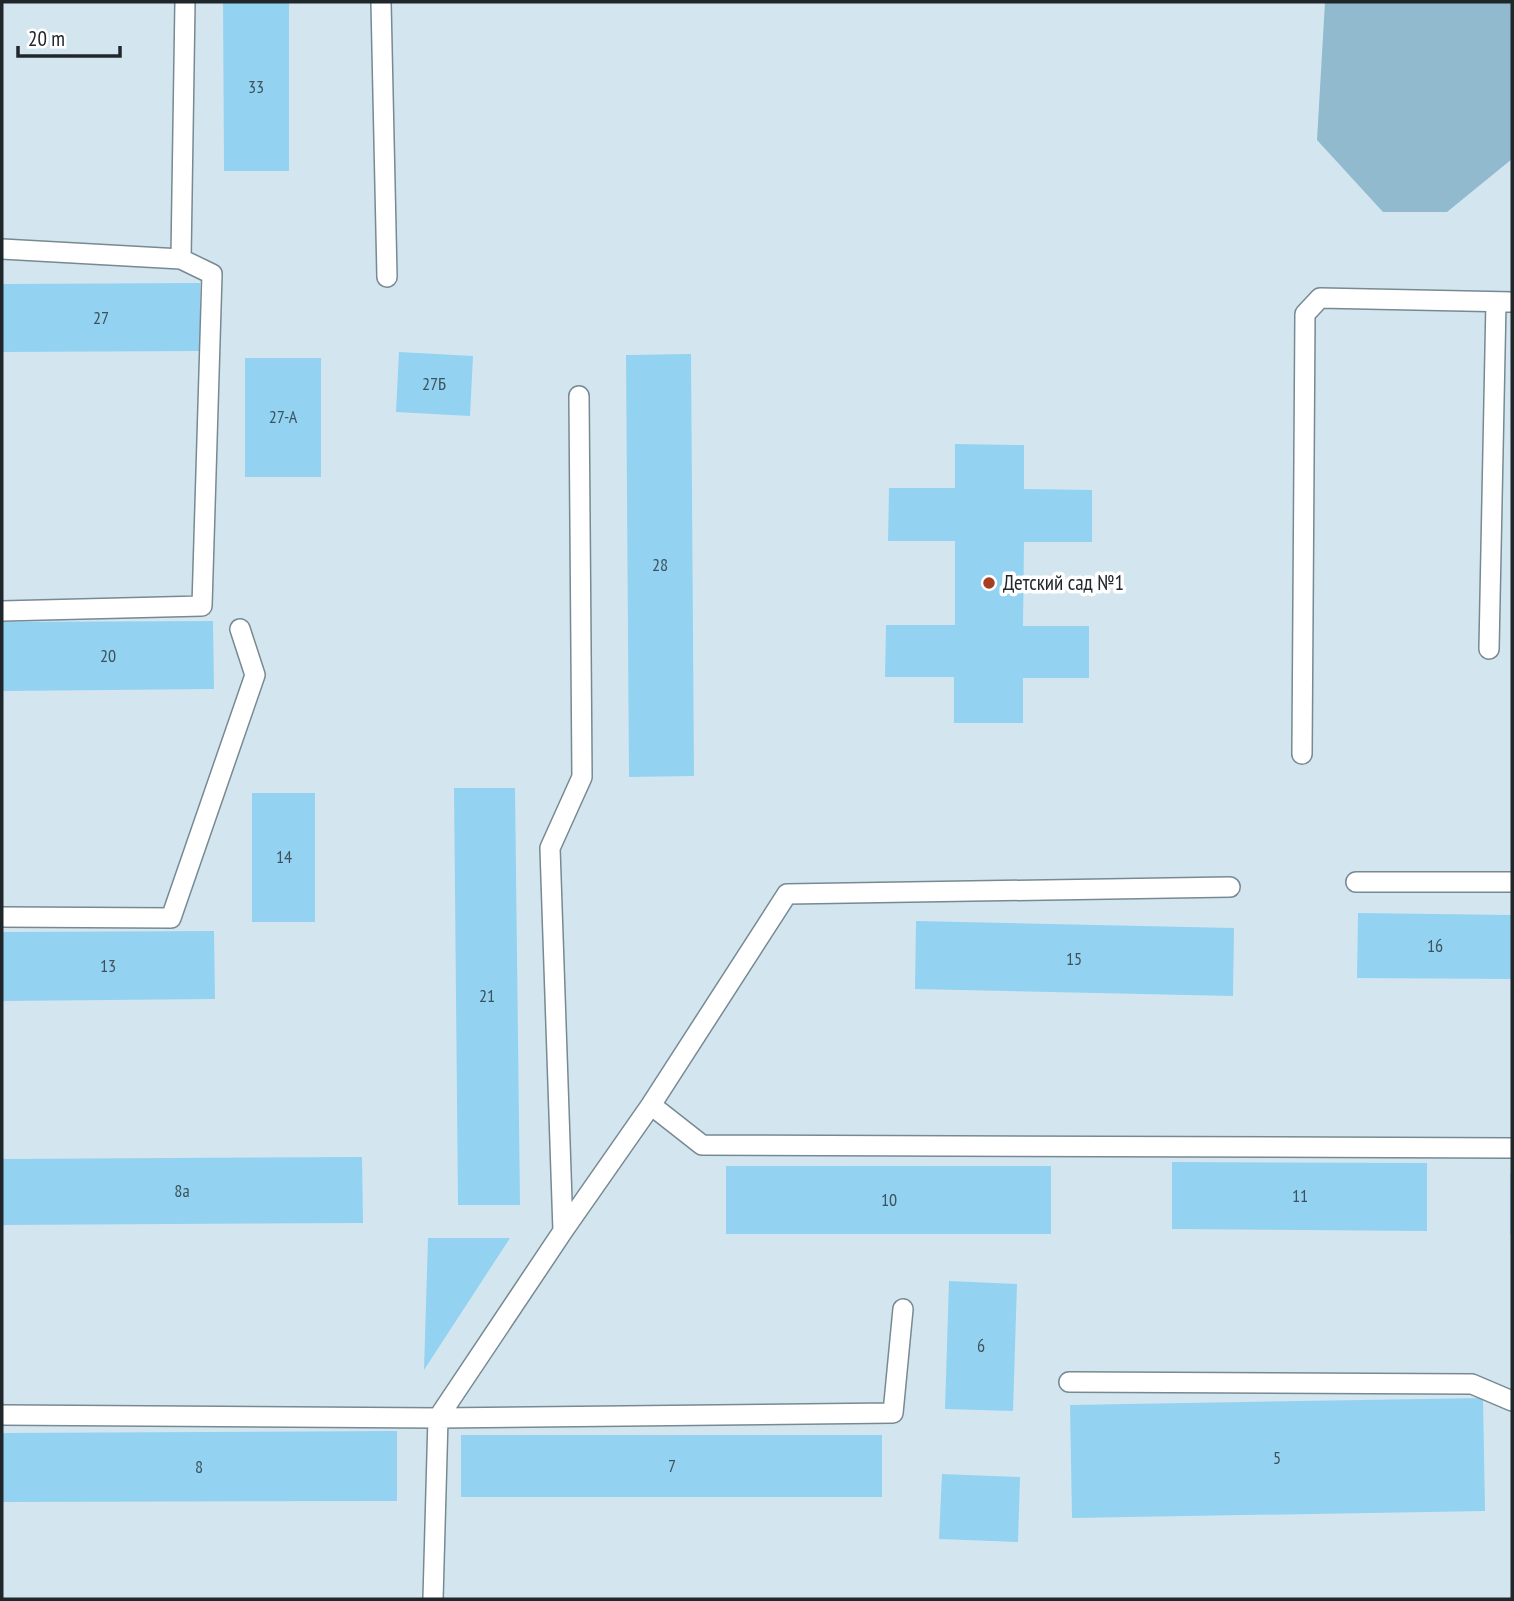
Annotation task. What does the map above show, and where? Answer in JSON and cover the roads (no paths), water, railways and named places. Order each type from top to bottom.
[{"type":"lane","points":[[181,259],[185,2]]},
{"type":"lane","points":[[381,2],[387,277]]},
{"type":"lane","points":[[2,249],[181,259],[212,274],[202,606],[2,611]]},
{"type":"lane","points":[[1302,754],[1305,314],[1320,298],[1504,302],[1489,649]]},
{"type":"lane","points":[[563,1231],[550,848],[582,777],[579,396]]},
{"type":"lane","points":[[2,917],[171,918],[255,675],[240,629]]},
{"type":"lane","points":[[1356,882],[1512,882]]},
{"type":"lane","points":[[433,1599],[438,1418],[650,1105],[787,894],[1230,887]]},
{"type":"lane","points":[[650,1105],[702,1144],[1512,1148]]},
{"type":"lane","points":[[2,1415],[438,1418],[893,1413],[903,1309]]},
{"type":"lane","points":[[1069,1382],[1472,1384],[1512,1401]]},
{"type":"place","name":"Детский сад №1","points":[[989,583]]}]
